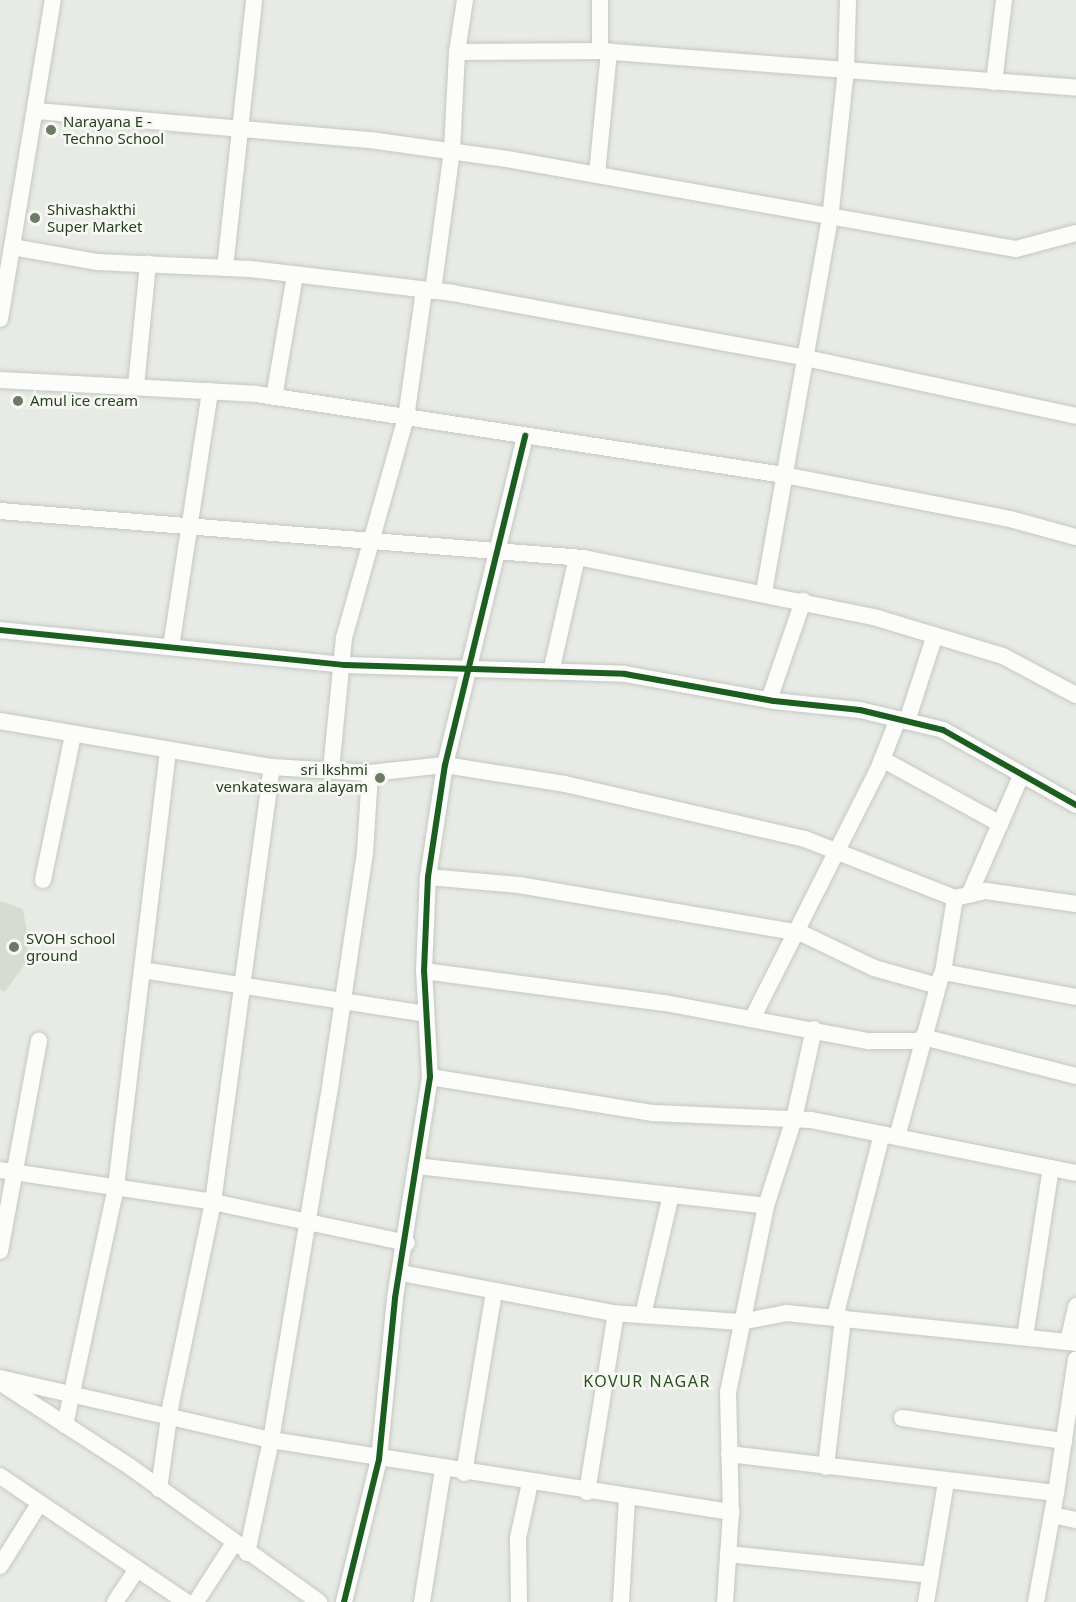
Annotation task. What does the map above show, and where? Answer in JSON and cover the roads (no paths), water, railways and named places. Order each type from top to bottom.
[{"type":"street","points":[[0,319],[37,111],[53,0]]},
{"type":"street","points":[[225,268],[244,128],[254,0]]},
{"type":"street","points":[[331,770],[340,664],[370,542],[406,418],[452,152],[457,52],[465,0]]},
{"type":"street","points":[[597,174],[605,52],[600,0]]},
{"type":"street","points":[[764,592],[830,219],[846,69],[848,0]]},
{"type":"street","points":[[994,82],[1004,0]]},
{"type":"street","points":[[457,52],[605,52],[1076,88]]},
{"type":"street","points":[[37,111],[244,128],[452,152],[597,174],[830,219],[1016,249],[1076,233]]},
{"type":"street","points":[[12,247],[98,261],[295,274],[428,290],[806,358],[1076,417]]},
{"type":"street","points":[[136,386],[148,264]]},
{"type":"street","points":[[274,396],[295,274]]},
{"type":"street","points":[[0,380],[136,386],[274,396],[784,475],[1076,537]]},
{"type":"street","points":[[171,647],[187,528],[210,391]]},
{"type":"street","points":[[344,1602],[379,1459],[401,1273],[430,1077],[424,971],[428,877],[445,765],[525,436]]},
{"type":"street","points":[[0,511],[577,558],[764,592],[935,635],[1003,656],[1076,695]]},
{"type":"street","points":[[551,672],[577,558]]},
{"type":"street","points":[[769,700],[803,601]]},
{"type":"street","points":[[0,630],[340,664],[625,674],[769,700],[902,720],[943,730],[1076,805]]},
{"type":"street","points":[[753,1017],[902,720],[935,635]]},
{"type":"street","points":[[0,721],[168,752],[272,767],[370,773],[445,765],[640,800],[805,839],[962,896],[986,891],[1076,904]]},
{"type":"street","points":[[43,880],[73,735]]},
{"type":"street","points":[[65,1425],[116,1187],[168,752]]},
{"type":"street","points":[[882,759],[1000,824]]},
{"type":"street","points":[[159,1488],[168,1419],[213,1202],[272,767]]},
{"type":"street","points":[[196,1602],[241,1548],[271,1440],[343,1002],[365,852],[370,773]]},
{"type":"street","points":[[826,1467],[839,1318],[890,1136],[940,979],[962,896],[1000,824],[1021,776]]},
{"type":"street","points":[[428,877],[519,885],[797,932],[874,968],[1076,997]]},
{"type":"street","points":[[142,970],[426,1014]]},
{"type":"street","points":[[424,971],[753,1017],[869,1041],[922,1039],[1076,1076]]},
{"type":"street","points":[[725,1602],[731,1512],[728,1392],[765,1206],[794,1119],[814,1029]]},
{"type":"street","points":[[0,1251],[7,1171],[39,1041]]},
{"type":"street","points":[[430,1077],[653,1113],[794,1119],[1076,1173]]},
{"type":"street","points":[[417,1166],[765,1206]]},
{"type":"street","points":[[1025,1337],[1051,1168]]},
{"type":"street","points":[[7,1171],[213,1202],[305,1224],[407,1243]]},
{"type":"street","points":[[643,1315],[671,1195]]},
{"type":"street","points":[[401,1273],[616,1313],[741,1322],[788,1313],[1072,1343],[1076,1305]]},
{"type":"street","points":[[464,1473],[494,1291]]},
{"type":"street","points":[[587,1492],[616,1313]]},
{"type":"street","points":[[1036,1602],[1069,1431],[1076,1359]]},
{"type":"street","points":[[0,1380],[271,1440],[464,1473],[731,1512]]},
{"type":"street","points":[[0,1380],[159,1488],[319,1602]]},
{"type":"street","points":[[902,1418],[1069,1431]]},
{"type":"street","points":[[729,1454],[946,1482],[1056,1493]]},
{"type":"street","points":[[422,1602],[443,1469]]},
{"type":"street","points":[[0,1476],[186,1602]]},
{"type":"street","points":[[926,1602],[946,1482]]},
{"type":"street","points":[[519,1602],[518,1538],[530,1483]]},
{"type":"street","points":[[621,1602],[627,1498]]},
{"type":"street","points":[[0,1566],[5,1548],[39,1504]]},
{"type":"street","points":[[1052,1515],[1076,1520]]},
{"type":"street","points":[[728,1554],[930,1575]]},
{"type":"street","points":[[116,1602],[137,1569]]},
{"type":"place","name":"Narayana E - Techno School","points":[[51,130]]},
{"type":"place","name":"Shivashakthi Super Market","points":[[35,218]]},
{"type":"place","name":"Amul ice cream","points":[[18,401]]},
{"type":"place","name":"sri lkshmi venkateswara alayam","points":[[380,778]]},
{"type":"place","name":"SVOH school ground","points":[[14,947]]},
{"type":"district","name":"KOVUR NAGAR","points":[[647,1381]]}]
